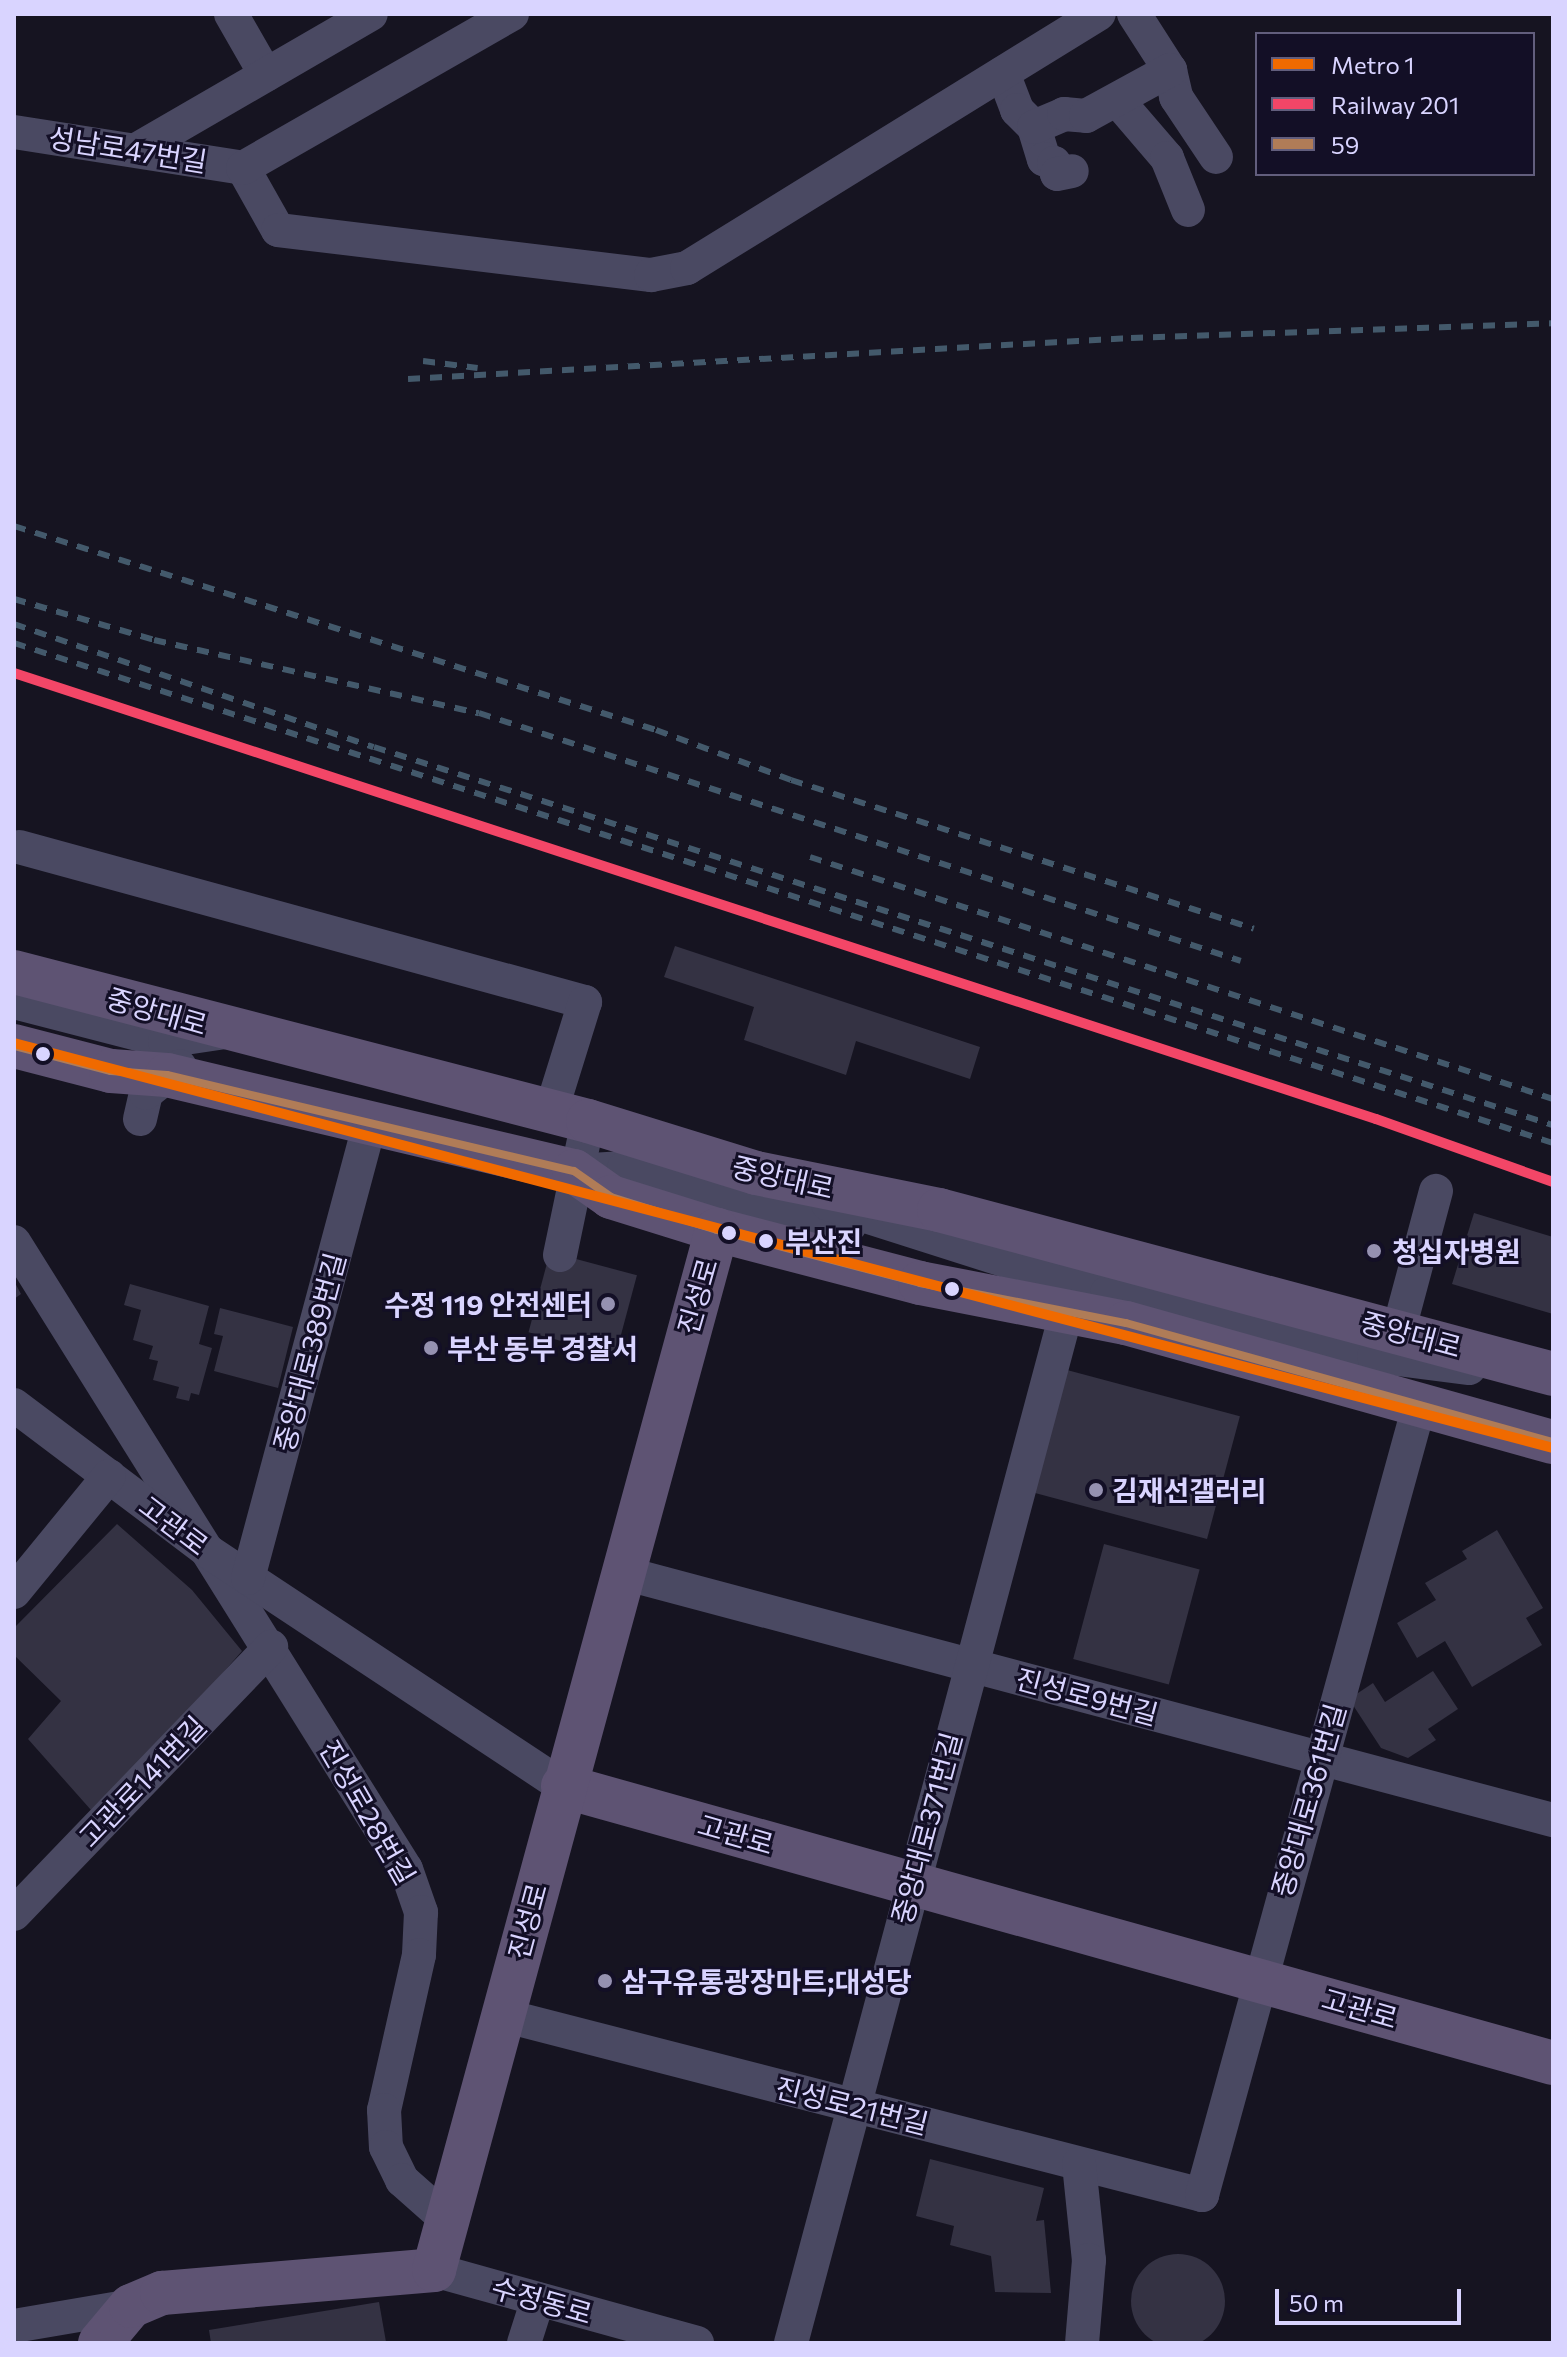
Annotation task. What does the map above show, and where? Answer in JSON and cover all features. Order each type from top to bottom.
[{"type":"main road","name":"중앙대로","points":[[14,972],[230,1031],[569,1116],[756,1173],[939,1210],[1399,1329],[1553,1376]]},
{"type":"main road","name":"중앙대로","points":[[14,1040],[121,1073],[167,1075],[574,1171],[611,1197],[717,1230],[1066,1314],[1126,1323],[1553,1442]]},
{"type":"main road","name":"진성로","points":[[434,2270],[620,1572],[717,1230]]},
{"type":"main road","name":"고관로","points":[[563,1786],[1553,2063]]},
{"type":"main road","points":[[100,2343],[131,2306],[162,2293],[434,2270]]},
{"type":"street","points":[[231,14],[266,75]]},
{"type":"street","points":[[138,149],[371,14]]},
{"type":"street","points":[[512,14],[243,168],[278,230],[651,275],[687,268],[1099,14]]},
{"type":"street","points":[[1134,14],[1170,70],[1176,97],[1216,157]]},
{"type":"street","points":[[1034,127],[1064,114],[1086,116],[1119,102],[1170,70]]},
{"type":"street","points":[[1003,73],[1017,110],[1034,127],[1049,166],[1054,163],[1057,174],[1072,171]]},
{"type":"street","points":[[1119,102],[1167,158],[1188,210]]},
{"type":"street","name":"성남로47번길","points":[[14,132],[138,149],[243,168]]},
{"type":"street","points":[[19,847],[585,1002],[569,1116],[574,1171],[560,1255]]},
{"type":"street","points":[[14,1002],[165,1041],[230,1031]]},
{"type":"street","points":[[140,1119],[146,1093],[230,1031]]},
{"type":"street","name":"중앙대로389번길","points":[[248,1578],[369,1125]]},
{"type":"street","points":[[574,1171],[624,1168],[766,1202],[931,1247],[1126,1323]]},
{"type":"street","points":[[756,1173],[842,1209],[1107,1293],[1374,1356],[1553,1376]]},
{"type":"street","points":[[1399,1329],[1436,1191]]},
{"type":"street","name":"진성로28번길","points":[[14,1242],[271,1647],[406,1869],[421,1912],[419,1955],[384,2110],[386,2147],[402,2180],[447,2220]]},
{"type":"street","name":"중앙대로371번길","points":[[791,2343],[969,1665],[1066,1314]]},
{"type":"street","name":"고관로","points":[[14,1405],[209,1552],[563,1786]]},
{"type":"street","name":"중앙대로361번길","points":[[1202,2195],[1257,1979],[1419,1406]]},
{"type":"street","points":[[14,1592],[109,1476]]},
{"type":"street","name":"진성로9번길","points":[[620,1572],[1553,1820]]},
{"type":"street","name":"고관로141번길","points":[[14,1914],[271,1647]]},
{"type":"street","name":"진성로21번길","points":[[502,2015],[1202,2195]]},
{"type":"street","points":[[1079,2164],[1089,2260],[1082,2343]]},
{"type":"street","name":"수정동로","points":[[434,2270],[697,2343]]},
{"type":"street","points":[[524,2343],[538,2299]]},
{"type":"street","points":[[14,2326],[131,2306]]},
{"type":"building","points":[[675,946],[980,1047],[970,1079],[856,1041],[846,1075],[744,1040],[754,1007],[664,977]]},
{"type":"building","points":[[1474,1213],[1553,1237],[1553,1314],[1452,1284]]},
{"type":"building","points":[[550,1252],[637,1275],[615,1355],[529,1332]]},
{"type":"building","points":[[14,1281],[21,1294],[14,1299]]},
{"type":"building","points":[[130,1284],[209,1306],[199,1344],[212,1348],[199,1395],[191,1393],[189,1401],[176,1398],[179,1387],[153,1380],[158,1361],[149,1359],[153,1346],[133,1340],[141,1310],[124,1305]]},
{"type":"building","points":[[220,1308],[293,1327],[278,1388],[214,1371],[223,1336],[214,1334]]},
{"type":"building","points":[[1067,1370],[1240,1416],[1207,1539],[1034,1493]]},
{"type":"building","points":[[117,1524],[192,1590],[242,1651],[148,1759],[91,1810],[28,1739],[61,1701],[14,1655],[14,1628]]},
{"type":"building","points":[[1497,1530],[1543,1608],[1526,1618],[1542,1645],[1472,1687],[1445,1641],[1417,1658],[1397,1623],[1436,1600],[1425,1583],[1467,1559],[1462,1551]]},
{"type":"building","points":[[1104,1544],[1200,1570],[1169,1685],[1073,1659]]},
{"type":"building","points":[[1433,1671],[1458,1709],[1428,1729],[1436,1740],[1408,1758],[1381,1748],[1349,1699],[1373,1683],[1385,1702]]},
{"type":"building","points":[[930,2159],[1044,2188],[1036,2221],[1044,2220],[1051,2293],[995,2292],[991,2256],[950,2245],[954,2226],[916,2216]]},
{"type":"building","points":[[1178,2254],[1196,2258],[1211,2268],[1221,2283],[1225,2301],[1221,2319],[1211,2334],[1196,2344],[1178,2348],[1160,2344],[1145,2334],[1135,2319],[1131,2301],[1135,2283],[1145,2268],[1160,2258]]},
{"type":"building","points":[[379,2302],[386,2342],[211,2343],[209,2330]]},
{"type":"railway","points":[[408,379],[1131,338],[1553,323]]},
{"type":"railway","points":[[423,361],[478,368]]},
{"type":"railway","points":[[14,526],[656,730],[791,780],[1254,929]]},
{"type":"railway","points":[[14,599],[154,640],[479,713],[1241,961]]},
{"type":"railway","points":[[14,624],[374,747],[1553,1125]]},
{"type":"railway","points":[[14,643],[1553,1143]]},
{"type":"railway","points":[[810,857],[1553,1099]]},
{"type":"metro line","name":"1","points":[[14,1043],[1553,1448]]},
{"type":"rail line","name":"201","points":[[14,673],[1376,1119],[1553,1182]]},
{"type":"transit line","name":"59","points":[[14,1046],[111,1071],[167,1075],[574,1171],[611,1197],[717,1230],[920,1283],[1126,1323],[1553,1442]]},
{"type":"place","name":"부산진","points":[[766,1241]]},
{"type":"place","name":"청십자병원","points":[[1374,1251]]},
{"type":"place","name":"수정 119 안전센터","points":[[608,1304]]},
{"type":"place","name":"부산 동부 경찰서","points":[[431,1348]]},
{"type":"place","name":"김재선갤러리","points":[[1096,1490]]},
{"type":"place","name":"삼구유통광장마트;대성당","points":[[605,1981]]}]
